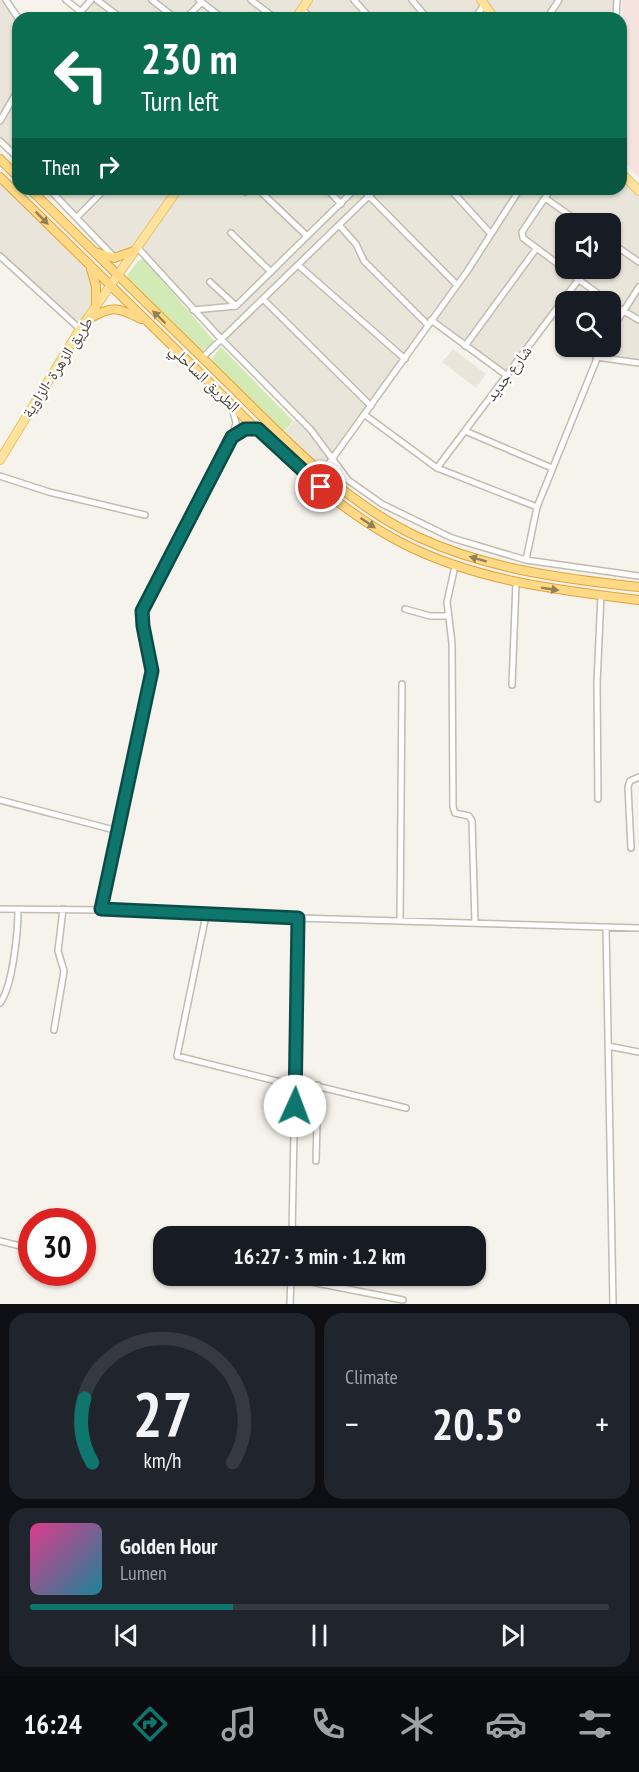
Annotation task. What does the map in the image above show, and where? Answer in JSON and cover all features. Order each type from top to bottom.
[{"type":"highway","points":[[0,159],[12,171]]},
{"type":"highway","name":"الطريق الساحلي","points":[[0,177],[12,189]]},
{"type":"highway","name":"الطريق الساحلي","points":[[18,195],[232,405],[321,487],[364,520],[402,543],[455,566],[516,583],[639,600]]},
{"type":"highway","name":"الطريق الساحلي","points":[[36,195],[117,277],[322,473],[353,498],[392,523],[463,555],[526,571],[639,587]]},
{"type":"highway","points":[[92,251],[114,258],[136,249]]},
{"type":"highway","points":[[90,266],[96,286],[96,307]]},
{"type":"highway","points":[[87,320],[105,309],[115,308],[148,322]]},
{"type":"main road","points":[[300,12],[308,0]]},
{"type":"main road","points":[[627,178],[639,191]]},
{"type":"main road","name":"طريق الزهرة -الزاوية","points":[[0,460],[80,329],[174,195]]},
{"type":"street","points":[[66,0],[81,12],[91,0]]},
{"type":"street","points":[[97,0],[113,12]]},
{"type":"street","points":[[152,0],[167,12]]},
{"type":"street","points":[[250,0],[267,12]]},
{"type":"street","points":[[354,0],[364,12]]},
{"type":"street","points":[[412,0],[422,12]]},
{"type":"street","points":[[192,12],[203,1],[215,12]]},
{"type":"street","points":[[302,9],[305,12]]},
{"type":"street","points":[[0,121],[12,101]]},
{"type":"street","points":[[0,141],[12,152]]},
{"type":"street","points":[[55,195],[114,258]]},
{"type":"street","points":[[77,217],[99,195]]},
{"type":"street","points":[[264,195],[307,236]]},
{"type":"street","points":[[333,195],[341,204]]},
{"type":"street","points":[[193,310],[236,306],[349,195]]},
{"type":"street","points":[[202,358],[369,195],[457,285]]},
{"type":"street","points":[[455,195],[491,234]]},
{"type":"street","points":[[322,473],[457,285],[516,195]]},
{"type":"street","points":[[547,195],[522,234],[536,249],[555,262]]},
{"type":"street","points":[[545,198],[566,213]]},
{"type":"street","points":[[339,225],[356,244],[364,261],[430,323],[506,375]]},
{"type":"street","points":[[231,233],[271,272]]},
{"type":"street","points":[[136,249],[311,429],[332,460],[356,486],[399,514],[452,537],[526,560],[639,576]]},
{"type":"street","points":[[465,346],[536,249]]},
{"type":"street","points":[[621,250],[639,262]]},
{"type":"street","points":[[0,256],[80,329]]},
{"type":"street","points":[[298,265],[405,359]]},
{"type":"street","points":[[579,279],[595,291]]},
{"type":"street","name":"شارع جديد","points":[[437,468],[579,279]]},
{"type":"street","points":[[210,282],[236,306]]},
{"type":"street","points":[[639,287],[622,313],[639,320]]},
{"type":"street","points":[[264,300],[371,406]]},
{"type":"street","points":[[526,560],[537,507],[596,357],[639,363]]},
{"type":"street","points":[[101,909],[152,671],[142,611],[232,437],[236,423],[232,405]]},
{"type":"street","points":[[365,416],[437,468],[537,507]]},
{"type":"street","points":[[232,437],[245,429],[258,429]]},
{"type":"street","points":[[465,431],[552,468]]},
{"type":"street","points":[[0,476],[49,492],[145,515]]},
{"type":"street","points":[[455,566],[448,595],[452,643],[453,807],[455,813],[469,816],[472,821],[475,923]]},
{"type":"street","points":[[512,685],[516,583]]},
{"type":"street","points":[[598,799],[597,682],[601,595]]},
{"type":"street","points":[[405,609],[430,616],[448,616]]},
{"type":"street","points":[[399,921],[402,684]]},
{"type":"street","points":[[631,848],[627,787],[630,781],[639,777]]},
{"type":"street","points":[[0,800],[118,831]]},
{"type":"street","points":[[0,909],[101,909],[206,915],[639,928]]},
{"type":"street","points":[[0,1003],[9,975],[18,909]]},
{"type":"street","points":[[54,1030],[64,971],[58,951],[63,909]]},
{"type":"street","points":[[206,915],[177,1056],[296,1084],[318,1085],[406,1108]]},
{"type":"street","points":[[292,1226],[298,918]]},
{"type":"street","points":[[606,927],[613,1304]]},
{"type":"street","points":[[608,1046],[639,1052]]},
{"type":"street","points":[[316,1161],[318,1085]]},
{"type":"street","points":[[0,1241],[18,1246]]},
{"type":"street","points":[[290,1304],[291,1286]]},
{"type":"street","points":[[338,1286],[403,1300]]},
{"type":"shaded area","points":[[0,0],[6,0],[14,12],[12,12],[12,153],[0,141]]},
{"type":"shaded area","points":[[94,0],[308,0],[299,12],[83,12]]},
{"type":"shaded area","points":[[313,0],[480,0],[489,12],[304,12]]},
{"type":"shaded area","points":[[484,0],[615,0],[614,12],[493,12]]},
{"type":"shaded area","points":[[622,0],[639,0],[639,177],[627,166],[627,12],[622,12]]},
{"type":"shaded area","points":[[627,177],[639,190],[639,360],[616,357],[621,357],[621,291],[555,291],[555,322],[549,317],[506,375],[433,320],[518,195],[627,195]]},
{"type":"shaded area","points":[[0,178],[12,190],[12,195],[17,195],[90,267],[96,299],[80,327],[0,255]]},
{"type":"shaded area","points":[[54,195],[515,195],[322,472],[284,433],[299,415],[137,247],[114,257]]},
{"type":"shaded area","points":[[453,349],[486,374],[476,388],[442,362]]},
{"type":"green space","points":[[144,259],[215,342],[201,352],[128,281],[127,276],[138,261]]},
{"type":"green space","points":[[221,347],[293,421],[283,433],[213,364],[212,358]]},
{"type":"route","points":[[295,1106],[298,918],[101,909],[153,666],[143,626],[142,611],[174,546],[232,437],[241,431],[258,429],[321,487]]}]
